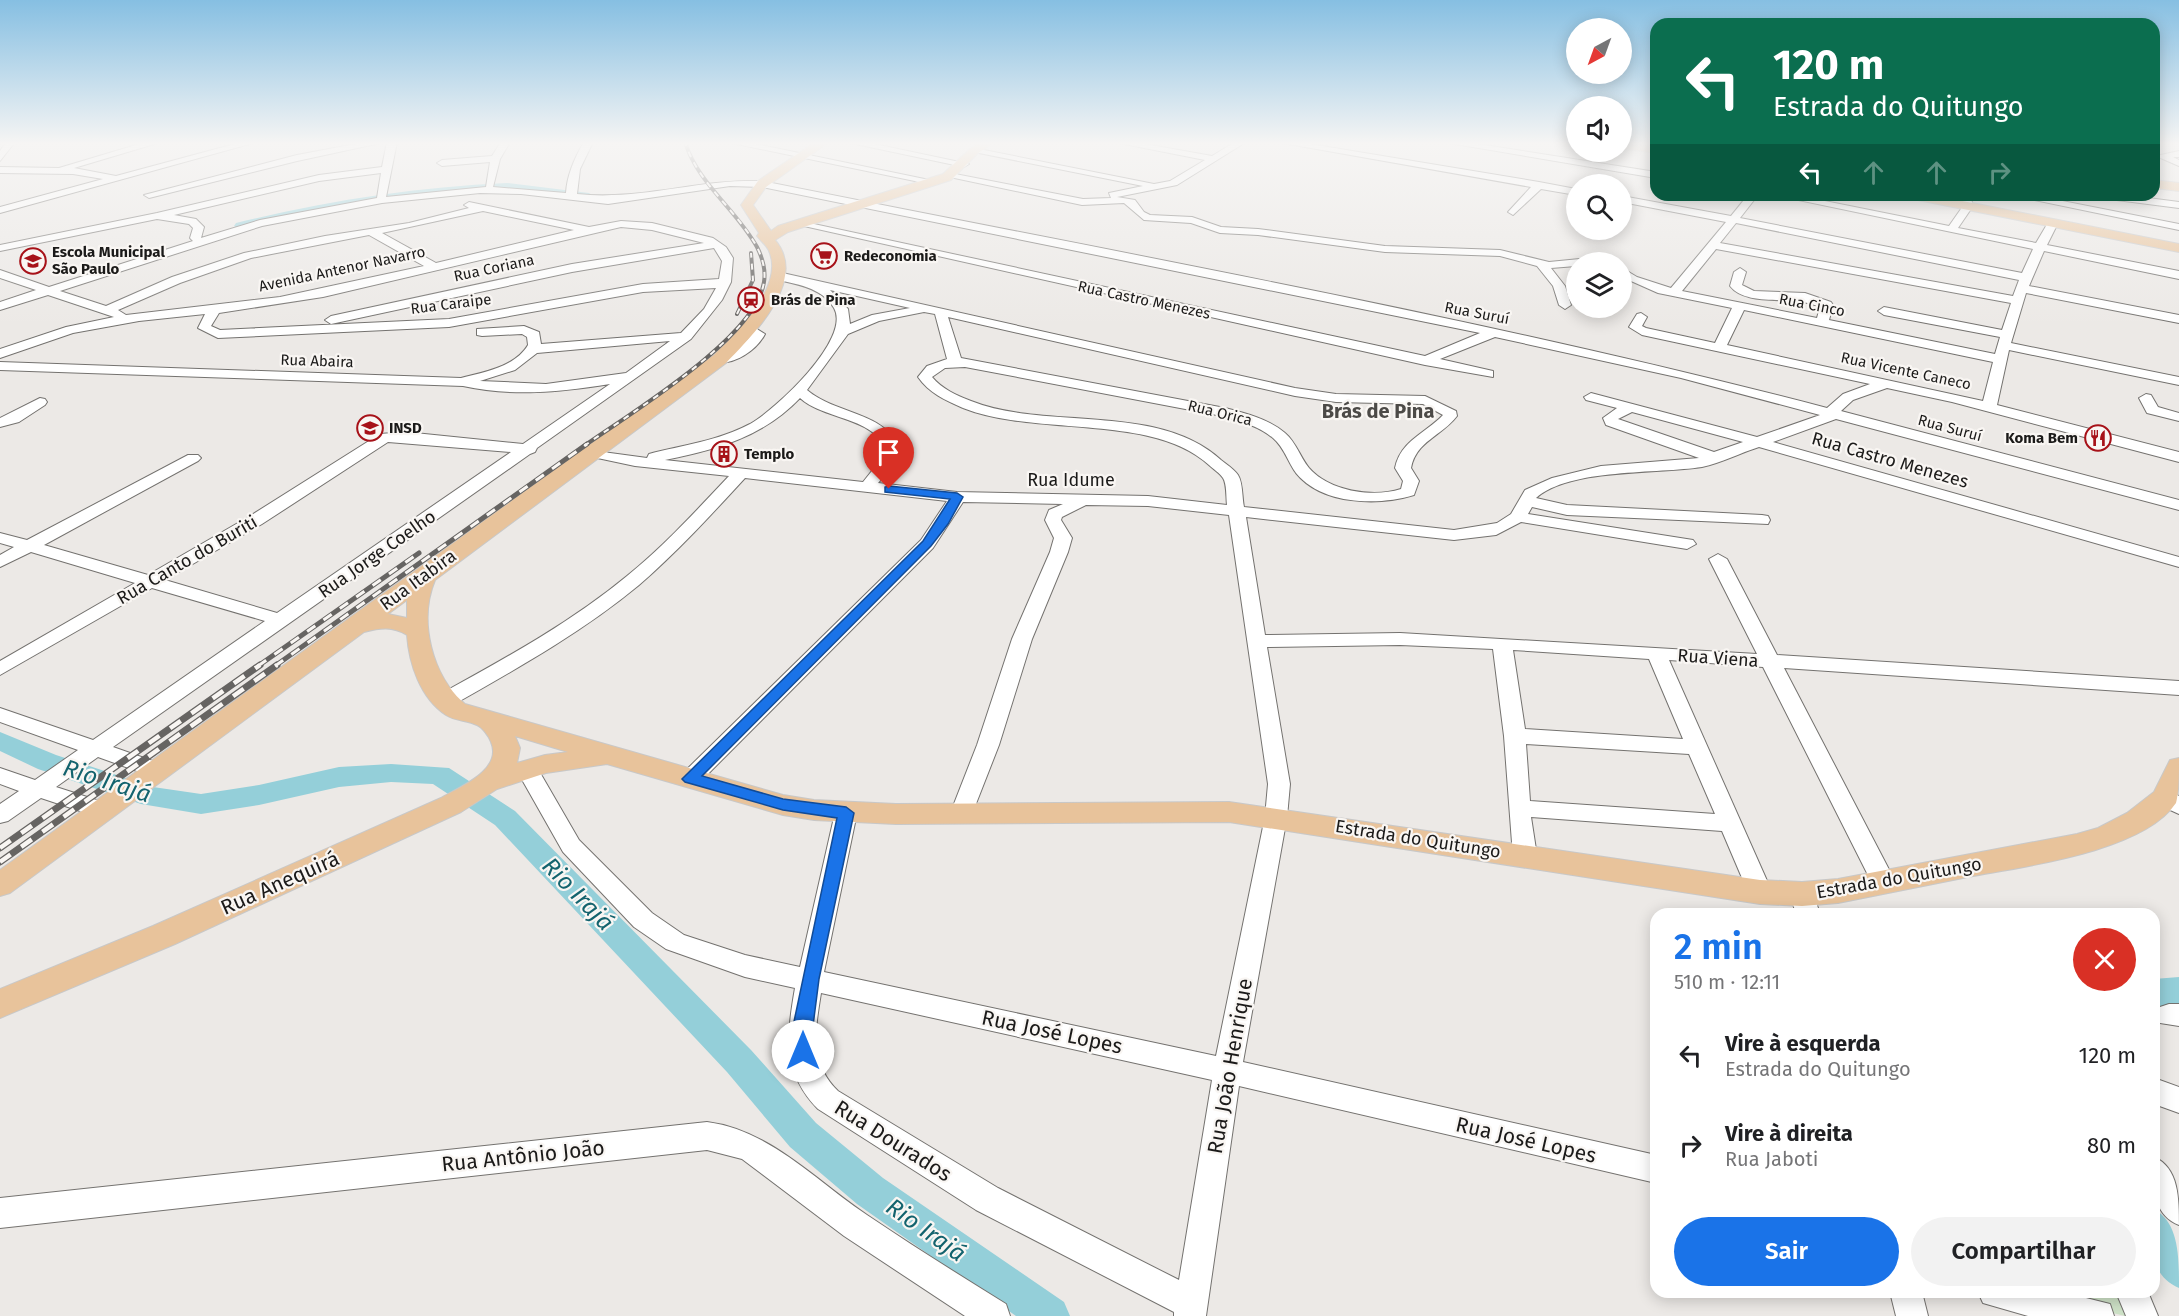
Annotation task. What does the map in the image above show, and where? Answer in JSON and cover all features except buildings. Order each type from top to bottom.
[{"type":"main road","points":[[748,203],[747,205],[772,232],[778,255],[778,276]]},
{"type":"main road","points":[[772,232],[865,203]]},
{"type":"main road","points":[[1979,203],[2053,223],[2179,248]]},
{"type":"main road","name":"Rua Itabira","points":[[0,885],[155,775],[348,630],[720,359],[749,328],[771,297],[778,276]]},
{"type":"main road","name":"Estrada do Quitungo","points":[[427,573],[417,597],[417,632],[423,666],[431,684],[444,701],[456,710],[783,804],[846,813],[1179,811],[1276,817],[1760,892],[1805,904],[1838,891],[2078,845],[2108,835],[2172,802],[2179,767]]},
{"type":"main road","points":[[348,630],[374,621],[393,620],[406,623],[417,632]]},
{"type":"main road","points":[[478,790],[502,768],[507,748],[499,731],[489,721]]},
{"type":"main road","name":"Estrada do Quitungo","points":[[478,790],[527,770],[581,758],[625,760]]},
{"type":"main road","name":"Rua Anequirá","points":[[0,1004],[164,935],[402,829],[478,790]]},
{"type":"street","points":[[0,210],[25,203]]},
{"type":"street","points":[[150,203],[153,208],[153,217]]},
{"type":"street","points":[[0,248],[211,203]]},
{"type":"street","points":[[0,306],[43,289],[196,238],[272,216],[341,203]]},
{"type":"street","points":[[0,300],[276,219],[362,203]]},
{"type":"street","points":[[463,203],[590,230]]},
{"type":"street","points":[[607,203],[621,224]]},
{"type":"street","name":"Rua Suruí","points":[[853,203],[1683,374],[2179,505]]},
{"type":"street","points":[[1132,203],[1140,214],[1148,218],[1192,220],[1220,230],[1385,249],[1500,252],[1542,264],[1566,263]]},
{"type":"street","points":[[1512,212],[1521,203]]},
{"type":"street","points":[[1642,203],[1735,219],[2023,289],[2179,319]]},
{"type":"street","points":[[1674,293],[1747,203]]},
{"type":"street","points":[[1823,203],[2179,275]]},
{"type":"street","points":[[1952,229],[1964,203]]},
{"type":"street","points":[[2059,203],[2179,227]]},
{"type":"street","points":[[99,322],[108,310],[176,280],[249,255],[314,241],[373,233],[483,208]]},
{"type":"street","points":[[153,217],[192,221],[200,227],[196,238]]},
{"type":"street","points":[[1989,406],[1999,359],[2023,289],[2039,247],[2053,223]]},
{"type":"street","name":"Avenida Antenor Navarro","points":[[621,224],[681,238],[699,246],[726,276]]},
{"type":"street","name":"Avenida Antenor Navarro","points":[[0,354],[40,338],[99,322],[312,295],[621,224],[649,226],[697,237],[715,244]]},
{"type":"street","name":"Rua Castro Menezes","points":[[800,224],[1488,374]]},
{"type":"street","points":[[373,233],[434,267]]},
{"type":"street","points":[[715,244],[724,251],[726,276]]},
{"type":"street","name":"Rua Coriana","points":[[281,330],[572,268],[715,244]]},
{"type":"street","points":[[1714,245],[2023,289]]},
{"type":"street","points":[[1542,264],[1559,286],[1565,305]]},
{"type":"street","points":[[1740,272],[1736,286],[1740,290],[1766,296],[1798,295],[1827,305],[1822,324]]},
{"type":"street","points":[[0,274],[125,317]]},
{"type":"street","name":"Rua Caraipe","points":[[215,308],[204,323],[204,328],[208,332],[230,334],[449,323],[643,288],[726,276]]},
{"type":"street","name":"Rua Jorge Coelho","points":[[0,815],[631,377],[686,336],[714,306],[726,276]]},
{"type":"street","name":"Rua Orica","points":[[778,276],[1295,392],[1336,398],[1425,400],[1444,407],[1450,416],[1413,444],[1407,452],[1403,468],[1412,481],[1408,492],[1383,496],[1358,495],[1338,490],[1307,475],[1299,465],[1293,450],[1281,436],[1247,418],[1201,407],[955,362],[935,367],[927,372],[925,377],[938,390],[977,409],[1032,420],[1156,433],[1194,446],[1221,465],[1231,477],[1279,784],[1276,817]]},
{"type":"street","name":"Rua Cinco","points":[[1632,277],[1646,285],[1674,293],[1999,359]]},
{"type":"street","points":[[635,461],[707,446],[732,437],[769,419],[799,390],[843,332],[844,325],[837,304],[824,290],[810,282]]},
{"type":"street","points":[[1719,348],[1739,307]]},
{"type":"street","points":[[843,332],[885,316],[936,311],[955,362]]},
{"type":"street","points":[[1884,311],[2179,381]]},
{"type":"street","name":"Rua Vicente Caneco","points":[[1641,317],[1635,327],[1642,331],[1989,406],[2179,457]]},
{"type":"street","points":[[482,332],[524,330],[534,335],[533,349]]},
{"type":"street","points":[[1425,360],[1492,333]]},
{"type":"street","points":[[463,382],[514,365],[533,349],[686,336]]},
{"type":"street","name":"Rua Abaira","points":[[0,366],[463,382],[493,389],[523,390],[631,377]]},
{"type":"street","points":[[1687,544],[1518,517],[1530,497],[1558,481],[1601,471],[1688,465],[1714,458],[1831,414],[1848,397],[1887,383]]},
{"type":"street","points":[[799,390],[803,396],[820,407],[867,421],[881,429],[889,439],[892,449],[890,461],[867,487]]},
{"type":"street","name":"Rua Castro Menezes","points":[[1591,397],[1631,406],[2179,562]]},
{"type":"street","points":[[2146,398],[2152,410],[2179,417]]},
{"type":"street","points":[[0,423],[14,419],[40,402]]},
{"type":"street","points":[[1631,406],[1611,418],[1611,422],[1714,458]]},
{"type":"street","name":"Rua Canto do Buriti","points":[[0,669],[329,475],[372,446],[394,436],[530,449]]},
{"type":"street","name":"Rua Idume","points":[[593,453],[635,461],[957,497],[1148,501],[1454,535],[1490,531],[1503,527],[1518,517]]},
{"type":"street","points":[[0,562],[193,458]]},
{"type":"street","points":[[444,701],[542,645],[615,595],[683,534],[741,473]]},
{"type":"street","points":[[690,779],[927,544],[942,524],[957,497]]},
{"type":"street","points":[[1530,497],[1567,510],[1762,520]]},
{"type":"street","points":[[961,814],[988,745],[1022,639],[1059,552],[1063,538],[1053,520],[1055,514],[1087,500]]},
{"type":"street","points":[[0,538],[282,620]]},
{"type":"street","points":[[1718,559],[1883,881]]},
{"type":"street","name":"Rua Viena","points":[[1257,641],[1400,639],[1503,643],[2179,688]]},
{"type":"street","points":[[1503,643],[1515,736],[1519,808],[1525,856]]},
{"type":"street","points":[[1657,654],[1760,892]]},
{"type":"street","points":[[0,716],[88,754],[155,775]]},
{"type":"street","points":[[1515,736],[1698,747]]},
{"type":"street","name":"Rua José Lopes","points":[[527,770],[571,846],[658,932],[698,952],[745,966],[1227,1071],[1650,1168]]},
{"type":"street","points":[[0,776],[43,785],[111,807]]},
{"type":"street","points":[[1519,808],[1729,823]]},
{"type":"street","name":"Rua Dourados","points":[[846,813],[801,1031],[807,1071],[815,1087],[828,1100],[987,1198],[1191,1310]]},
{"type":"street","name":"Rua João Henrique","points":[[1191,1310],[1227,1071],[1276,817]]},
{"type":"street","points":[[2160,1093],[2179,1100]]},
{"type":"street","name":"Rua Antônio João","points":[[0,1213],[707,1136],[739,1141],[752,1149],[855,1225],[994,1316]]},
{"type":"street","points":[[2160,1180],[2179,1210]]},
{"type":"street","points":[[1908,1298],[1912,1316]]},
{"type":"street","points":[[2020,1298],[2098,1316]]},
{"type":"street","points":[[2134,1298],[2142,1316]]},
{"type":"green space","points":[[2052,1298],[2132,1298],[2139,1316],[2125,1316]]},
{"type":"waterway","points":[[241,226],[351,203]]},
{"type":"waterway","name":"Rio Irajá","points":[[0,741],[47,762],[151,797],[201,804],[259,795],[339,777],[391,773],[439,775],[505,818],[739,1061],[803,1135],[870,1191],[1050,1316]]},
{"type":"waterway","points":[[2160,993],[2179,991]]},
{"type":"waterway","points":[[2160,1238],[2179,1268]]},
{"type":"railway","points":[[584,446],[688,373],[739,327],[756,304],[764,282],[763,264],[757,247],[725,203]]},
{"type":"railway","points":[[737,314],[753,280],[751,253]]},
{"type":"railway","points":[[275,666],[587,444]]},
{"type":"railway","points":[[258,666],[419,553]]},
{"type":"railway","points":[[0,848],[260,665]]},
{"type":"railway","points":[[0,862],[277,665]]},
{"type":"place","name":"Redeconomia","points":[[824,256]]},
{"type":"place","name":"Escola Municipal São Paulo","points":[[33,261]]},
{"type":"place","name":"Brás de Pina","points":[[751,300]]},
{"type":"place","name":"INSD","points":[[370,428]]},
{"type":"place","name":"Koma Bem","points":[[2098,438]]},
{"type":"place","name":"Templo","points":[[724,454]]},
{"type":"district","name":"Brás de Pina","points":[[1378,411]]},
{"type":"route","points":[[803,1051],[801,1031],[810,979],[846,813],[783,804],[690,779],[927,544],[951,510],[957,497],[889,489]]}]
